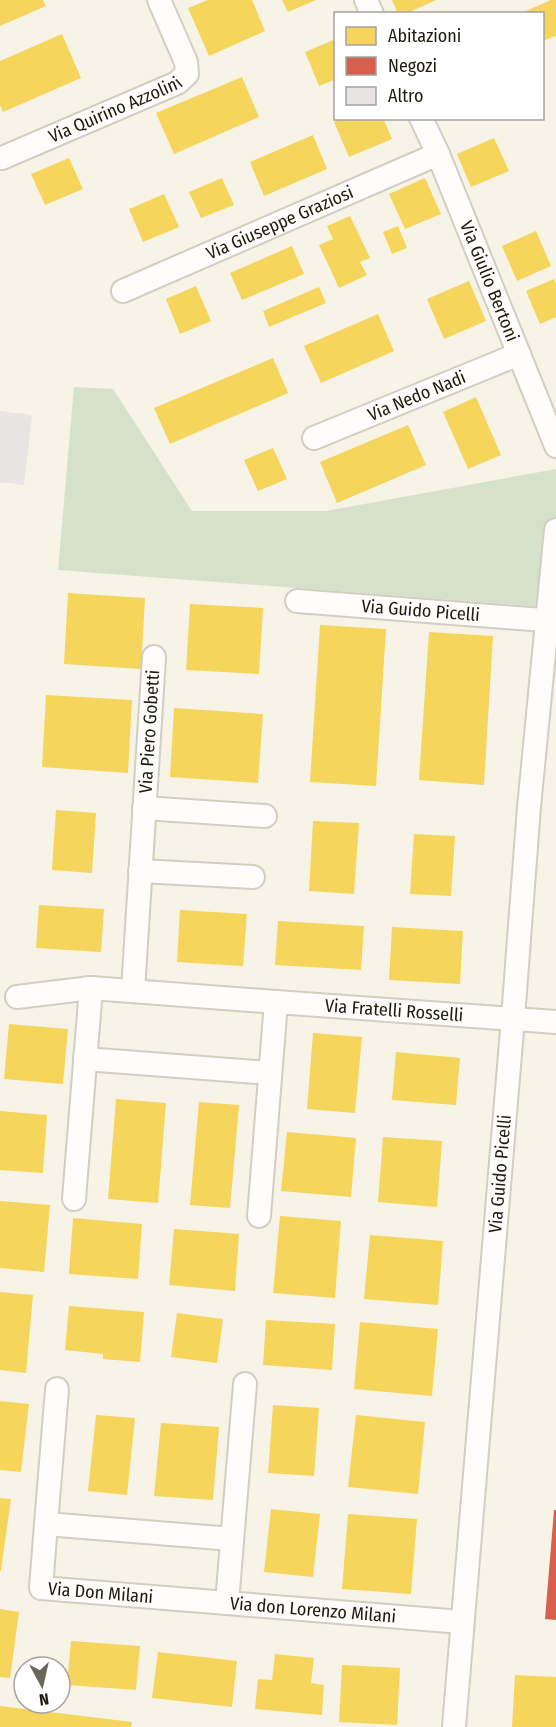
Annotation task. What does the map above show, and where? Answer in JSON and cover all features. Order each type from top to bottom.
[{"type":"street","name":"Via Quirino Azzolini","points":[[2,158],[177,83],[187,74],[186,62],[159,0]]},
{"type":"street","name":"Via Giulio Bertoni","points":[[422,120],[438,154],[556,446]]},
{"type":"street","name":"Via Giuseppe Graziosi","points":[[123,291],[438,154]]},
{"type":"street","name":"Via Nedo Nadi","points":[[314,438],[519,354]]},
{"type":"street","name":"Via Guido Picelli","points":[[454,1727],[529,807],[551,621],[556,530]]},
{"type":"street","name":"Via Guido Picelli","points":[[297,601],[551,621]]},
{"type":"street","name":"Via Piero Gobetti","points":[[133,991],[154,657]]},
{"type":"street","name":"Via Piero Gobetti","points":[[144,808],[265,816]]},
{"type":"street","points":[[140,871],[253,877]]},
{"type":"street","name":"Via Fratelli Rosselli","points":[[17,997],[91,987],[556,1022]]},
{"type":"street","points":[[74,1199],[91,987]]},
{"type":"street","points":[[259,1216],[276,1002]]},
{"type":"street","points":[[85,1059],[270,1073]]},
{"type":"street","name":"Via don Lorenzo Milani","points":[[245,1384],[227,1603],[462,1622]]},
{"type":"street","points":[[57,1389],[46,1524],[232,1539]]},
{"type":"street","name":"Via Don Milani","points":[[46,1524],[41,1588],[227,1603]]},
{"type":"green space","points":[[74,387],[113,389],[192,511],[326,511],[556,469],[556,517],[546,607],[58,570]]},
{"type":"building: Abitazioni","points":[[0,0],[43,0],[46,6],[0,26]]},
{"type":"building: Abitazioni","points":[[208,0],[252,0],[265,31],[209,56],[188,8]]},
{"type":"building: Abitazioni","points":[[282,0],[316,0],[288,12]]},
{"type":"building: Abitazioni","points":[[392,0],[436,0],[409,12],[397,12]]},
{"type":"building: Abitazioni","points":[[556,0],[556,36],[544,40],[544,12],[524,12]]},
{"type":"building: Abitazioni","points":[[62,34],[81,78],[3,112],[0,105],[0,61]]},
{"type":"building: Abitazioni","points":[[334,40],[334,80],[319,86],[305,52]]},
{"type":"building: Abitazioni","points":[[242,77],[259,117],[174,154],[156,113]]},
{"type":"building: Abitazioni","points":[[338,120],[384,120],[392,139],[349,157],[334,122]]},
{"type":"building: Abitazioni","points":[[313,135],[327,169],[264,196],[250,162]]},
{"type":"building: Abitazioni","points":[[494,138],[509,171],[471,187],[457,154]]},
{"type":"building: Abitazioni","points":[[69,158],[83,189],[45,205],[31,174]]},
{"type":"building: Abitazioni","points":[[222,178],[234,205],[201,218],[189,192]]},
{"type":"building: Abitazioni","points":[[425,178],[441,214],[405,229],[389,194]]},
{"type":"building: Abitazioni","points":[[164,194],[179,227],[143,242],[129,209]]},
{"type":"building: Abitazioni","points":[[350,216],[370,258],[360,262],[367,275],[339,288],[319,245],[333,239],[327,226]]},
{"type":"building: Abitazioni","points":[[398,226],[407,248],[392,254],[383,232]]},
{"type":"building: Abitazioni","points":[[536,231],[551,266],[517,281],[502,246]]},
{"type":"building: Abitazioni","points":[[292,246],[304,274],[242,300],[230,273]]},
{"type":"building: Abitazioni","points":[[554,279],[556,317],[540,324],[526,291]]},
{"type":"building: Abitazioni","points":[[469,281],[486,321],[444,339],[427,299]]},
{"type":"building: Abitazioni","points":[[196,286],[211,321],[180,334],[166,299]]},
{"type":"building: Abitazioni","points":[[319,287],[326,303],[269,327],[263,311]]},
{"type":"building: Abitazioni","points":[[378,314],[394,351],[321,383],[304,346]]},
{"type":"building: Abitazioni","points":[[273,358],[288,393],[170,444],[154,408]]},
{"type":"building: Abitazioni","points":[[476,397],[501,455],[468,469],[443,412]]},
{"type":"building: Abitazioni","points":[[408,425],[426,465],[337,503],[320,462]]},
{"type":"building: Abitazioni","points":[[273,448],[287,479],[258,491],[244,460]]},
{"type":"building: Abitazioni","points":[[68,593],[145,598],[141,669],[64,664]]},
{"type":"building: Abitazioni","points":[[190,604],[263,608],[259,674],[186,670]]},
{"type":"building: Abitazioni","points":[[320,625],[386,629],[376,786],[310,782]]},
{"type":"building: Abitazioni","points":[[429,632],[493,636],[484,785],[419,780]]},
{"type":"building: Abitazioni","points":[[46,695],[132,700],[128,773],[42,767]]},
{"type":"building: Abitazioni","points":[[174,708],[263,714],[258,783],[170,777]]},
{"type":"building: Abitazioni","points":[[56,810],[96,813],[92,873],[52,870]]},
{"type":"building: Abitazioni","points":[[313,821],[359,823],[354,894],[309,891]]},
{"type":"building: Abitazioni","points":[[414,834],[455,836],[451,896],[410,894]]},
{"type":"building: Abitazioni","points":[[39,905],[104,909],[101,952],[36,948]]},
{"type":"building: Abitazioni","points":[[180,910],[247,914],[243,966],[177,962]]},
{"type":"building: Abitazioni","points":[[278,921],[364,926],[361,970],[275,965]]},
{"type":"building: Abitazioni","points":[[392,927],[463,931],[460,984],[389,980]]},
{"type":"building: Abitazioni","points":[[9,1024],[68,1029],[63,1084],[4,1079]]},
{"type":"building: Abitazioni","points":[[313,1033],[362,1037],[355,1113],[307,1109]]},
{"type":"building: Abitazioni","points":[[396,1052],[460,1058],[456,1105],[392,1100]]},
{"type":"building: Abitazioni","points":[[116,1099],[166,1103],[158,1203],[108,1199]]},
{"type":"building: Abitazioni","points":[[199,1102],[239,1105],[230,1208],[190,1205]]},
{"type":"building: Abitazioni","points":[[0,1111],[47,1115],[43,1173],[0,1170]]},
{"type":"building: Abitazioni","points":[[287,1132],[356,1138],[351,1197],[281,1191]]},
{"type":"building: Abitazioni","points":[[383,1137],[442,1141],[437,1207],[378,1202]]},
{"type":"building: Abitazioni","points":[[0,1201],[50,1205],[44,1272],[0,1268]]},
{"type":"building: Abitazioni","points":[[280,1216],[341,1221],[335,1298],[273,1293]]},
{"type":"building: Abitazioni","points":[[73,1218],[142,1224],[138,1279],[69,1274]]},
{"type":"building: Abitazioni","points":[[174,1229],[239,1234],[235,1291],[169,1285]]},
{"type":"building: Abitazioni","points":[[370,1235],[443,1241],[438,1305],[364,1299]]},
{"type":"building: Abitazioni","points":[[0,1292],[33,1295],[26,1373],[0,1370]]},
{"type":"building: Abitazioni","points":[[69,1306],[144,1312],[140,1362],[103,1359],[103,1354],[65,1350]]},
{"type":"building: Abitazioni","points":[[177,1313],[223,1319],[217,1363],[171,1357]]},
{"type":"building: Abitazioni","points":[[266,1320],[335,1324],[332,1370],[263,1365]]},
{"type":"building: Abitazioni","points":[[360,1322],[438,1329],[432,1396],[354,1389]]},
{"type":"building: Abitazioni","points":[[0,1401],[29,1404],[21,1472],[0,1470]]},
{"type":"building: Abitazioni","points":[[273,1405],[319,1408],[314,1476],[268,1473]]},
{"type":"building: Abitazioni","points":[[96,1415],[135,1418],[127,1495],[88,1491]]},
{"type":"building: Abitazioni","points":[[356,1415],[425,1422],[418,1494],[348,1487]]},
{"type":"building: Abitazioni","points":[[161,1423],[219,1427],[213,1500],[154,1496]]},
{"type":"building: Abitazioni","points":[[0,1498],[11,1499],[1,1571],[0,1571]]},
{"type":"building: Abitazioni","points":[[271,1509],[320,1514],[313,1577],[264,1572]]},
{"type":"building: Abitazioni","points":[[348,1514],[417,1519],[411,1594],[342,1589]]},
{"type":"building: Abitazioni","points":[[0,1609],[19,1612],[10,1678],[0,1677]]},
{"type":"building: Abitazioni","points":[[71,1641],[140,1646],[136,1690],[72,1685],[72,1655],[70,1655]]},
{"type":"building: Abitazioni","points":[[158,1652],[237,1661],[232,1707],[152,1698]]},
{"type":"building: Abitazioni","points":[[275,1654],[314,1658],[311,1683],[324,1685],[322,1715],[255,1709],[258,1679],[272,1680]]},
{"type":"building: Abitazioni","points":[[342,1665],[400,1668],[397,1725],[339,1722]]},
{"type":"building: Abitazioni","points":[[515,1675],[556,1677],[556,1727],[512,1727]]},
{"type":"building: Abitazioni","points":[[0,1706],[12,1707],[12,1715],[72,1715],[132,1722],[131,1727],[0,1727]]},
{"type":"building: Negozi","points":[[554,1510],[556,1510],[556,1620],[545,1619]]},
{"type":"building: Altro","points":[[0,411],[32,415],[24,485],[0,482]]}]
